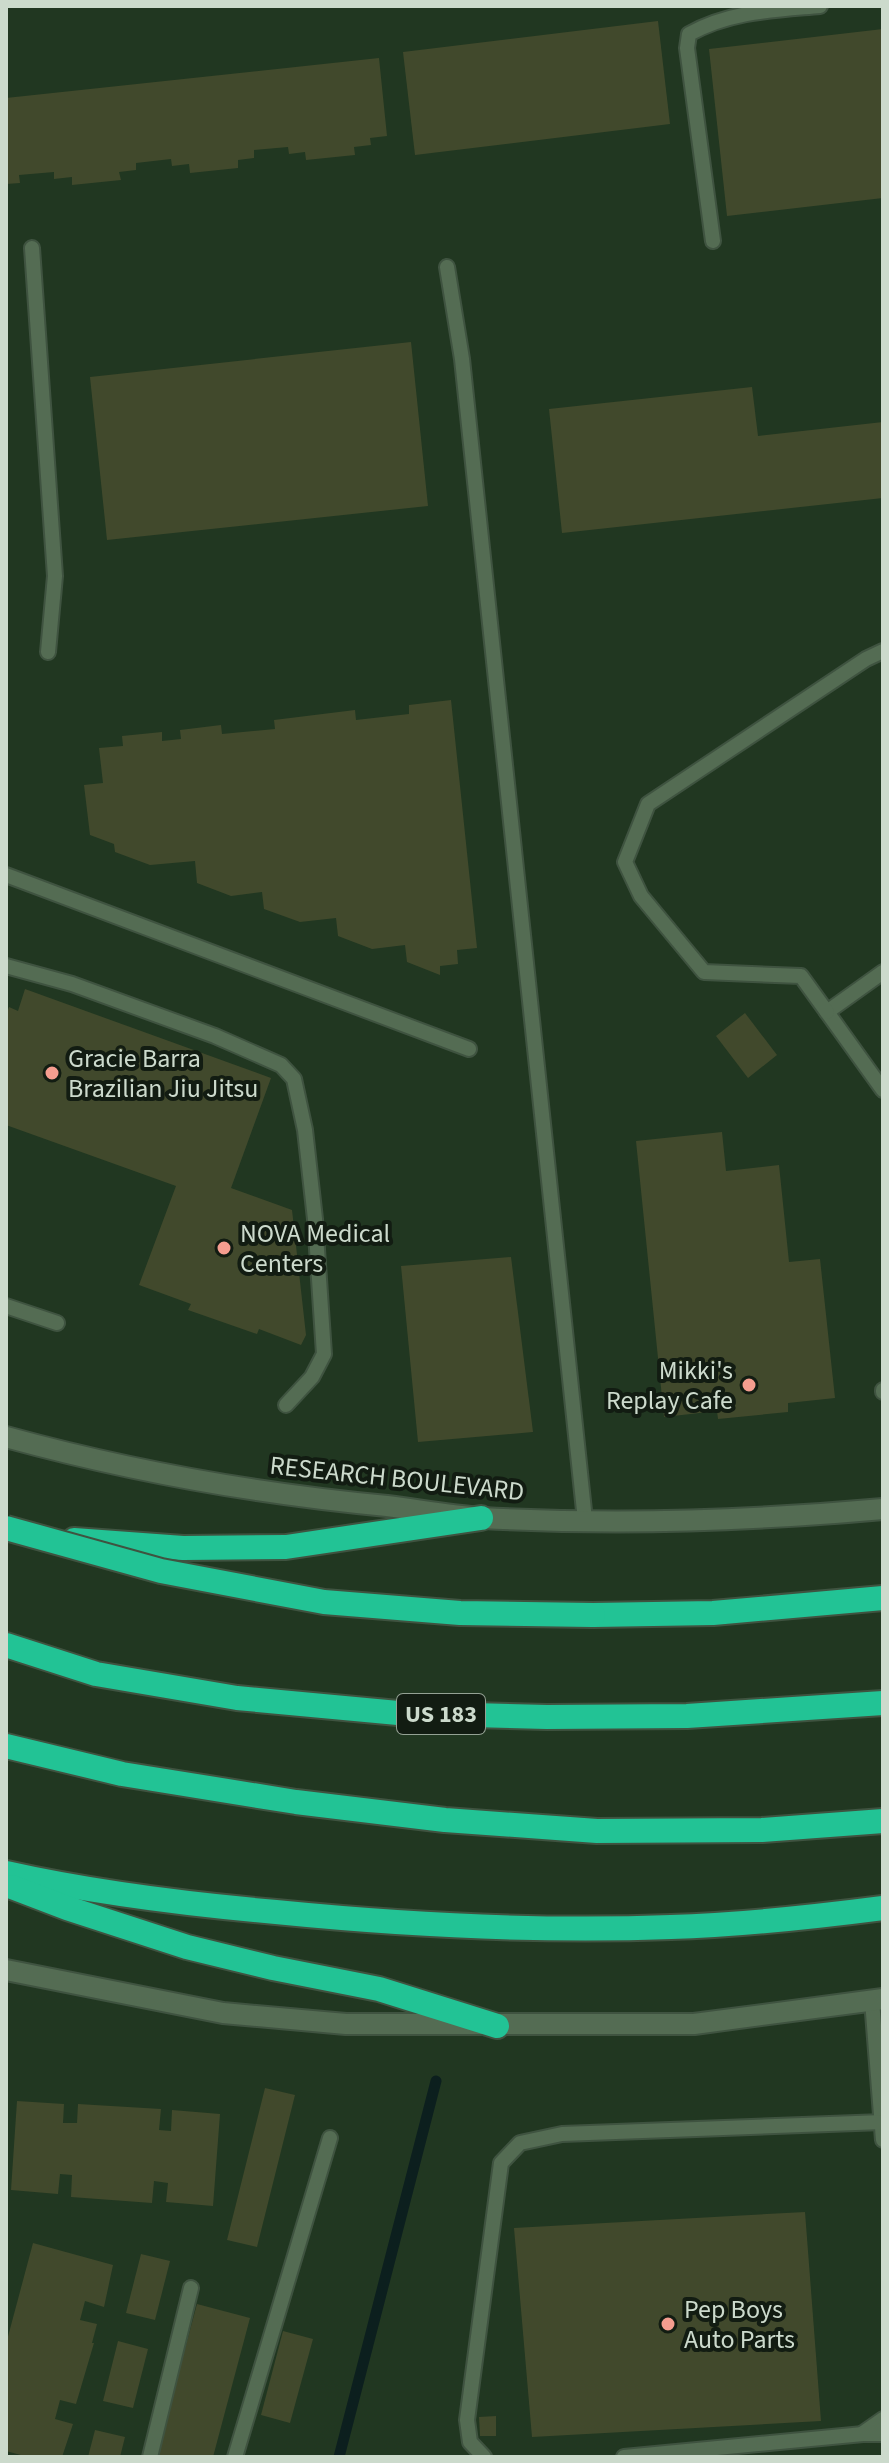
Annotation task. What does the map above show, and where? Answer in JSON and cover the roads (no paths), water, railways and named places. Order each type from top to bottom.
[{"type":"highway","points":[[6,1529],[77,1541],[183,1548],[286,1547],[481,1518]]},
{"type":"highway","points":[[6,1529],[161,1571],[324,1602],[460,1613],[713,1613],[883,1598]]},
{"type":"highway","name":"US 183","points":[[6,1645],[96,1674],[237,1698],[398,1713],[547,1717],[687,1716],[883,1703]]},
{"type":"highway","points":[[6,1746],[122,1774],[296,1802],[445,1820],[597,1831],[762,1830],[883,1821]]},
{"type":"highway","points":[[6,1873],[191,1904],[345,1919],[502,1927],[671,1927],[883,1908]]},
{"type":"highway","points":[[6,1884],[67,1908],[187,1947],[379,1989],[497,2026]]},
{"type":"main road","name":"RESEARCH BOULEVARD","points":[[6,1437],[81,1458],[197,1479],[360,1505],[481,1518],[699,1520],[808,1516],[883,1509]]},
{"type":"main road","points":[[6,1970],[223,2013],[346,2024],[694,2024],[878,2000]]},
{"type":"lane","points":[[713,241],[687,48],[689,34],[707,24],[752,12],[820,6]]},
{"type":"lane","points":[[32,248],[55,576],[48,652]]},
{"type":"lane","points":[[447,267],[462,359],[585,1520]]},
{"type":"lane","points":[[883,651],[866,659],[648,804],[625,862],[641,896],[704,972],[801,976],[883,1090]]},
{"type":"lane","points":[[6,875],[469,1049]]},
{"type":"lane","points":[[6,966],[72,984],[215,1036],[281,1065],[294,1079],[305,1130],[315,1219],[324,1354],[312,1377],[286,1405]]},
{"type":"lane","points":[[827,1012],[883,972]]},
{"type":"lane","points":[[6,1306],[57,1323]]},
{"type":"lane","points":[[878,2000],[883,2140]]},
{"type":"lane","points":[[484,2457],[470,2442],[467,2420],[501,2163],[520,2143],[562,2134],[882,2122]]},
{"type":"lane","points":[[235,2457],[330,2138]]},
{"type":"lane","points":[[150,2457],[191,2288]]},
{"type":"lane","points":[[863,2434],[883,2419]]},
{"type":"lane","points":[[624,2457],[883,2434]]},
{"type":"waterway","points":[[339,2457],[436,2081]]},
{"type":"place","name":"Gracie Barra Brazilian Jiu Jitsu","points":[[52,1073]]},
{"type":"place","name":"NOVA Medical Centers","points":[[224,1248]]},
{"type":"place","name":"Mikki's Replay Cafe","points":[[749,1385]]},
{"type":"place","name":"Pep Boys Auto Parts","points":[[668,2324]]}]
